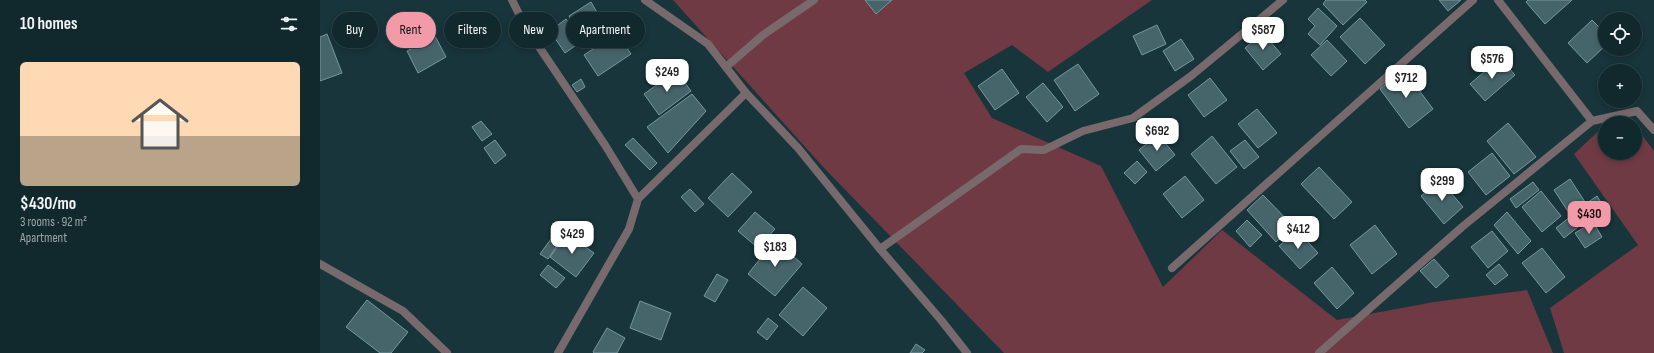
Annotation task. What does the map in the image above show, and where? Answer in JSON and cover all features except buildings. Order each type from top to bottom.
[{"type":"street","points":[[512,0],[524,26],[605,145],[638,200]]},
{"type":"street","points":[[645,0],[708,44],[746,93],[798,148],[967,353]]},
{"type":"street","points":[[726,67],[763,35],[814,0]]},
{"type":"street","points":[[880,249],[1021,149],[1044,150],[1083,131],[1133,118],[1191,76],[1283,0]]},
{"type":"street","points":[[1172,268],[1473,0]]},
{"type":"street","points":[[1498,0],[1592,121]]},
{"type":"street","points":[[558,353],[629,229],[638,200],[746,93]]},
{"type":"street","points":[[1319,353],[1462,227],[1592,121],[1637,111],[1654,130]]},
{"type":"street","points":[[320,264],[403,311],[447,353]]},
{"type":"shaded area","points":[[673,0],[1152,0],[1048,72],[1012,45],[964,73],[992,118],[1101,166],[1163,287],[1222,230],[1337,320],[1434,302],[1527,290],[1553,353],[1004,353],[825,169]]},
{"type":"shaded area","points":[[1598,132],[1598,160],[1642,160],[1642,135],[1654,151],[1654,353],[1564,353],[1550,308],[1638,245],[1574,154]]}]
